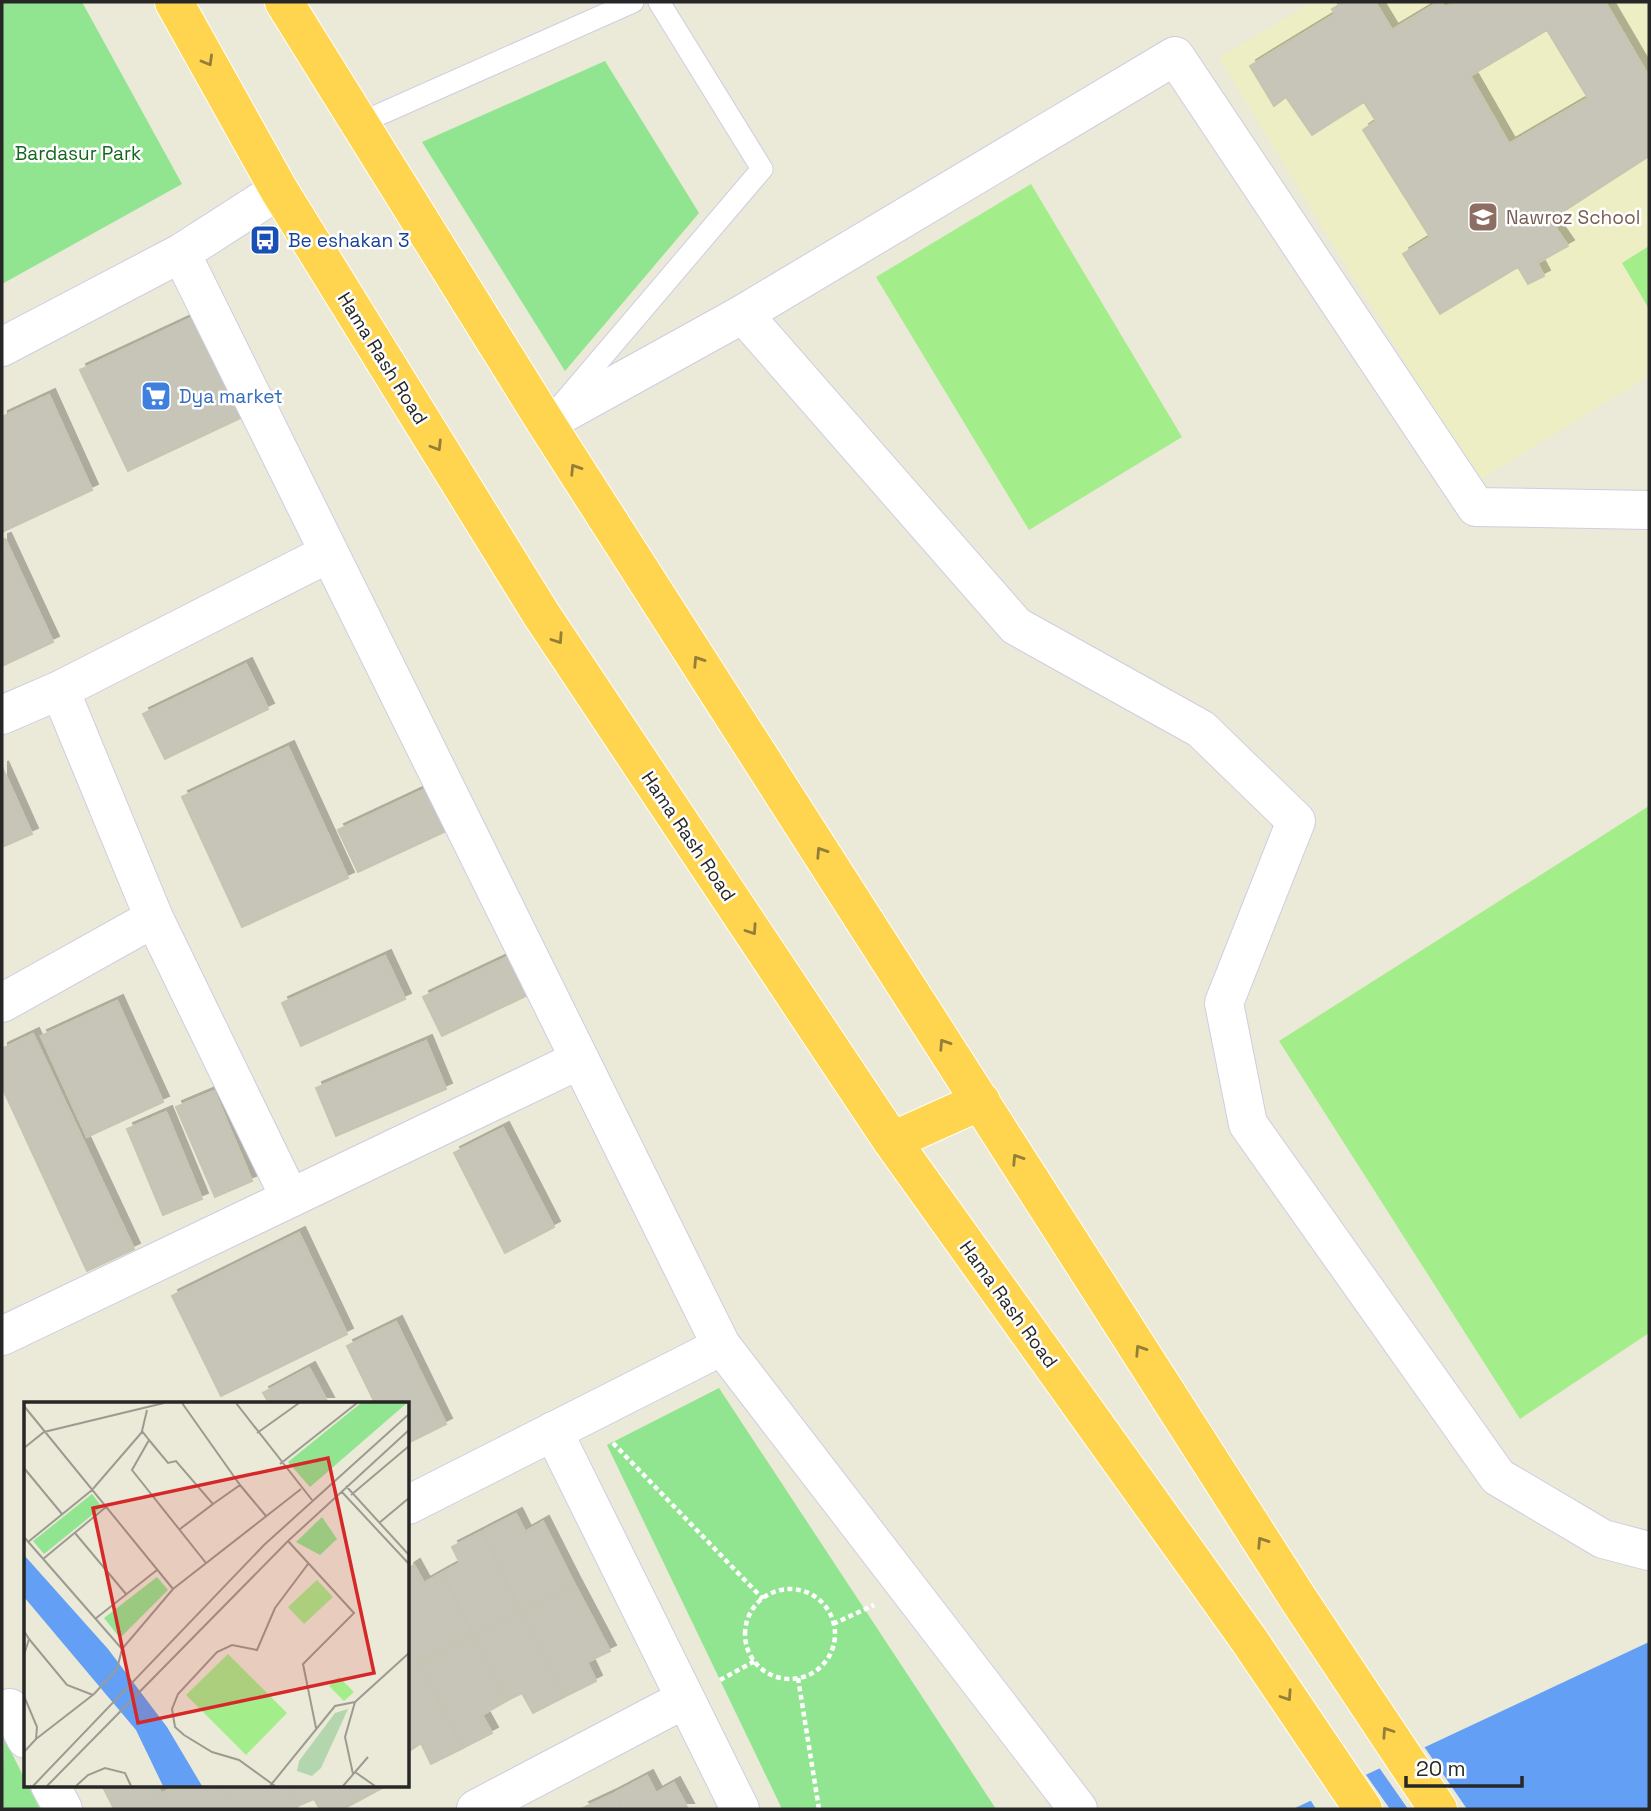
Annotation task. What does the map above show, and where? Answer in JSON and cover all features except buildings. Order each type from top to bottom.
[{"type":"highway","name":"Hama Rash Road","points":[[174,2],[279,190],[541,614],[892,1141],[1249,1640],[1363,1809]]},
{"type":"highway","points":[[284,2],[546,423],[1299,1600],[1438,1809]]},
{"type":"highway","points":[[892,1141],[981,1101]]},
{"type":"street","points":[[546,423],[743,314],[1175,56],[1476,507],[1649,510]]},
{"type":"street","points":[[2,347],[181,253],[279,190]]},
{"type":"street","points":[[181,253],[722,1346],[1078,1809]]},
{"type":"street","points":[[743,314],[1016,626],[1201,729],[1296,821],[1224,1003],[1248,1124],[1498,1477],[1603,1539],[1649,1551]]},
{"type":"street","points":[[2,715],[60,690],[329,553]]},
{"type":"street","points":[[60,690],[154,918],[290,1198]]},
{"type":"street","points":[[2,1003],[154,918]]},
{"type":"street","points":[[2,1336],[579,1060]]},
{"type":"street","points":[[410,1505],[722,1346]]},
{"type":"street","points":[[569,1423],[685,1699],[740,1809]]},
{"type":"street","points":[[476,1809],[685,1699]]},
{"type":"street","points":[[51,1786],[63,1809]]},
{"type":"lane","points":[[358,124],[633,2]]},
{"type":"lane","points":[[546,423],[762,169],[659,2]]},
{"type":"path","points":[[569,1423],[763,1599]]},
{"type":"path","points":[[783,1589],[798,1589],[813,1595],[824,1605],[832,1618],[835,1631],[828,1658],[818,1669],[798,1678],[778,1677],[765,1671],[755,1661],[748,1648],[746,1632],[749,1617],[763,1599],[783,1589]]},
{"type":"path","points":[[798,1678],[819,1809]]},
{"type":"shaded area","name":"Nawroz School","points":[[1312,2],[1649,2],[1649,376],[1478,481],[1219,58]]},
{"type":"green space","name":"Bardasur Park","points":[[2,2],[82,2],[182,184],[2,284]]},
{"type":"green space","points":[[605,61],[699,213],[565,371],[422,142]]},
{"type":"green space","points":[[1031,184],[1182,437],[1029,530],[876,277]]},
{"type":"green space","points":[[1649,246],[1649,309],[1622,263]]},
{"type":"green space","points":[[1649,806],[1649,1333],[1520,1419],[1279,1041]]},
{"type":"green space","points":[[719,1388],[996,1809],[782,1809],[607,1445]]},
{"type":"green space","points":[[4,1738],[24,1777],[24,1786],[28,1786],[40,1809],[2,1809]]},
{"type":"water","points":[[1649,1642],[1649,1809],[1293,1809]]},
{"type":"pier","points":[[1423,1745],[1467,1809],[1408,1809],[1378,1766]]},
{"type":"pier","points":[[1364,1772],[1390,1809],[1316,1809],[1309,1798]]},
{"type":"place","name":"Nawroz School","points":[[1483,217]]},
{"type":"place","name":"Be eshakan 3","points":[[265,240]]},
{"type":"place","name":"Dya market","points":[[156,396]]}]
